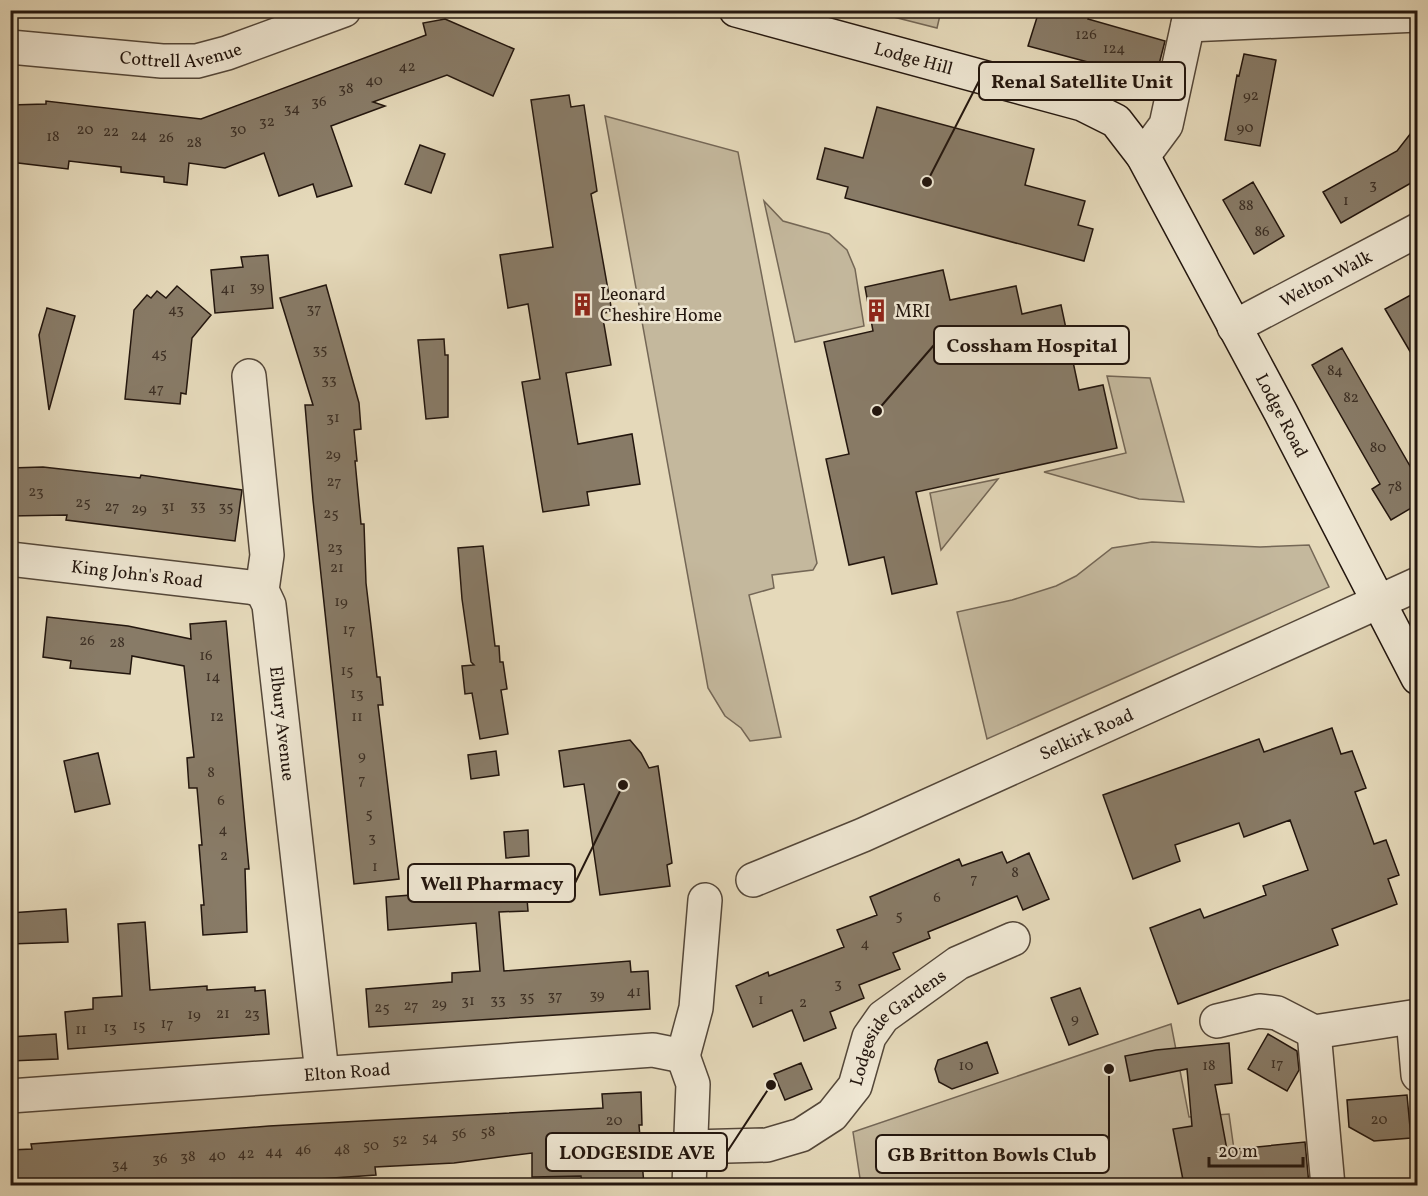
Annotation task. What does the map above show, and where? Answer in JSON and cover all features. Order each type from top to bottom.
[{"type":"street","name":"Cottrell Avenue","points":[[10,47],[162,61],[197,61],[228,53],[344,10]]},
{"type":"street","name":"Lodge Hill","points":[[736,10],[1082,104],[1116,121],[1143,156]]},
{"type":"street","points":[[1143,156],[1166,124],[1189,18],[1418,15]]},
{"type":"street","name":"Lodge Road","points":[[1143,156],[1418,678]]},
{"type":"street","name":"Welton Walk","points":[[1234,327],[1418,230]]},
{"type":"street","name":"Elbury Avenue","points":[[249,376],[267,555],[262,590],[269,605],[322,1073]]},
{"type":"street","name":"King John's Road","points":[[10,559],[204,581],[262,590]]},
{"type":"street","name":"Selkirk Road","points":[[753,880],[884,825],[1377,600],[1418,584]]},
{"type":"street","points":[[689,1185],[693,1084],[683,1056],[696,1008],[705,900]]},
{"type":"street","name":"Lodgeside Gardens","points":[[691,1146],[767,1145],[801,1135],[832,1115],[855,1086],[869,1037],[883,1017],[958,963],[1013,939]]},
{"type":"street","points":[[1217,1021],[1259,1011],[1277,1013],[1314,1032],[1415,1017],[1418,1075]]},
{"type":"street","points":[[1314,1032],[1328,1185]]},
{"type":"street","name":"Elton Road","points":[[10,1096],[653,1050],[683,1056]]},
{"type":"shaded area","points":[[870,11],[941,11],[937,28]]},
{"type":"shaded area","points":[[605,116],[738,152],[817,563],[813,570],[772,575],[774,588],[749,595],[781,737],[750,741],[741,728],[725,716],[708,688]]},
{"type":"shaded area","points":[[764,201],[783,221],[829,234],[847,250],[855,269],[864,326],[795,342]]},
{"type":"shaded area","points":[[1107,376],[1150,378],[1184,502],[1139,499],[1044,472],[1126,453]]},
{"type":"shaded area","points":[[998,479],[941,550],[930,493]]},
{"type":"shaded area","points":[[1152,542],[1260,547],[1309,545],[1329,587],[987,739],[957,612],[1012,600],[1056,586],[1076,576],[1112,548]]},
{"type":"shaded area","points":[[1171,1024],[1189,1117],[1229,1114],[1239,1185],[861,1185],[853,1132]]},
{"type":"building","points":[[1039,11],[1091,11],[1088,19],[1165,41],[1155,80],[1028,46]]},
{"type":"building","points":[[445,19],[514,49],[493,96],[447,75],[373,102],[385,106],[331,126],[352,186],[317,197],[313,184],[279,196],[264,153],[225,168],[189,163],[187,185],[164,182],[164,177],[121,172],[121,167],[69,161],[68,169],[10,162],[10,105],[46,104],[46,101],[201,119],[426,35],[423,23]]},
{"type":"building","points":[[1244,54],[1276,60],[1260,146],[1225,140],[1237,75],[1239,76]]},
{"type":"building","name":"Leonard Cheshire Home","points":[[569,95],[571,107],[584,105],[597,191],[591,194],[612,312],[602,313],[611,365],[566,373],[578,444],[632,434],[640,484],[587,492],[589,505],[543,512],[522,382],[540,379],[528,304],[508,308],[500,255],[553,247],[531,100]]},
{"type":"building","points":[[877,107],[1034,149],[1025,185],[1085,201],[1078,225],[1093,229],[1084,261],[845,198],[848,187],[817,179],[825,148],[863,158]]},
{"type":"building","points":[[1418,124],[1418,179],[1341,223],[1323,192],[1397,151]]},
{"type":"building","points":[[420,145],[445,154],[431,193],[405,184]]},
{"type":"building","points":[[1253,182],[1284,236],[1254,254],[1223,200]]},
{"type":"building","points":[[268,255],[273,308],[215,313],[211,270],[243,267],[241,257]]},
{"type":"building","points":[[943,270],[950,300],[1016,286],[1022,314],[1061,305],[1079,390],[1103,385],[1117,448],[916,492],[937,584],[892,594],[884,557],[849,565],[826,459],[849,454],[824,342],[873,331],[865,287]]},
{"type":"building","points":[[326,285],[359,403],[361,429],[354,430],[357,461],[355,461],[361,524],[364,524],[366,583],[377,677],[380,677],[383,705],[378,705],[399,879],[354,884],[313,500],[305,405],[313,405],[280,298]]},
{"type":"building","points":[[177,286],[211,315],[192,338],[186,394],[181,393],[180,404],[125,399],[134,310],[147,295],[151,298],[157,291],[166,298]]},
{"type":"building","points":[[1418,291],[1418,365],[1385,309]]},
{"type":"building","points":[[47,308],[75,316],[49,410],[39,335]]},
{"type":"building","points":[[444,339],[445,355],[448,355],[448,417],[426,419],[418,340]]},
{"type":"building","points":[[1342,348],[1418,480],[1418,504],[1391,520],[1372,489],[1380,484],[1312,365]]},
{"type":"building","points":[[43,467],[140,478],[141,475],[242,490],[235,541],[66,520],[67,515],[10,516],[10,468]]},
{"type":"building","points":[[483,546],[495,646],[499,646],[500,662],[503,662],[507,689],[501,690],[508,734],[480,739],[472,693],[465,694],[462,666],[474,665],[471,662],[462,599],[458,548]]},
{"type":"building","points":[[47,617],[128,626],[191,639],[190,624],[226,621],[249,869],[245,869],[247,932],[203,935],[201,905],[204,905],[199,845],[202,845],[197,788],[189,788],[187,758],[194,757],[184,666],[132,656],[130,674],[70,668],[71,661],[43,657]]},
{"type":"building","points":[[1332,728],[1341,754],[1352,751],[1366,788],[1355,792],[1374,844],[1386,840],[1399,875],[1388,879],[1397,904],[1332,929],[1338,945],[1178,1004],[1150,928],[1200,909],[1204,918],[1266,895],[1263,886],[1308,870],[1290,820],[1244,837],[1239,823],[1175,845],[1180,861],[1133,879],[1103,795],[1259,739],[1264,752]]},
{"type":"building","points":[[630,740],[641,753],[649,768],[658,766],[672,863],[667,865],[670,886],[600,895],[584,784],[564,787],[559,751]]},
{"type":"building","points":[[496,751],[499,775],[471,779],[468,755]]},
{"type":"building","points":[[98,753],[110,804],[75,812],[64,761]]},
{"type":"building","points":[[528,830],[529,856],[506,858],[504,832]]},
{"type":"building","points":[[1002,852],[1007,863],[1029,853],[1049,899],[1023,910],[1017,896],[928,932],[930,938],[893,953],[900,969],[859,985],[864,998],[830,1012],[836,1028],[804,1041],[792,1010],[753,1027],[736,986],[768,972],[769,976],[844,947],[837,930],[877,915],[870,897],[959,859],[962,866]]},
{"type":"building","points":[[526,886],[528,911],[499,912],[504,971],[630,961],[631,972],[648,971],[650,1009],[369,1027],[366,989],[452,982],[452,973],[480,971],[476,923],[388,930],[386,897]]},
{"type":"building","points":[[66,909],[68,942],[10,944],[10,913]]},
{"type":"building","points":[[145,922],[150,990],[207,986],[207,990],[255,987],[255,991],[265,990],[269,1034],[68,1049],[65,1012],[93,1009],[93,998],[122,996],[118,924]]},
{"type":"building","points":[[1080,988],[1098,1034],[1069,1045],[1051,998]]},
{"type":"building","points":[[56,1034],[58,1059],[10,1061],[10,1037]]},
{"type":"building","points":[[1268,1034],[1297,1051],[1299,1070],[1287,1091],[1248,1069]]},
{"type":"building","points":[[987,1042],[998,1073],[952,1089],[939,1082],[935,1069],[938,1060]]},
{"type":"building","points":[[1229,1043],[1232,1083],[1215,1085],[1227,1150],[1305,1142],[1309,1185],[1184,1185],[1173,1129],[1192,1126],[1187,1069],[1130,1081],[1125,1056],[1156,1050]]},
{"type":"building","points":[[801,1063],[812,1089],[785,1100],[774,1074]]},
{"type":"building","points":[[641,1092],[642,1125],[639,1125],[644,1185],[582,1185],[581,1176],[532,1177],[532,1153],[454,1163],[375,1167],[376,1175],[234,1185],[10,1185],[10,1150],[32,1149],[31,1144],[269,1126],[603,1108],[602,1094]]},
{"type":"building","points":[[1407,1095],[1411,1138],[1374,1141],[1349,1127],[1347,1100]]},
{"type":"place","name":"Renal Satellite Unit","points":[[927,182]]},
{"type":"place","name":"Leonard Cheshire Home","points":[[582,304]]},
{"type":"place","name":"MRI","points":[[877,311]]},
{"type":"place","name":"Cossham Hospital","points":[[877,411]]},
{"type":"place","name":"Well Pharmacy","points":[[623,785]]},
{"type":"place","name":"GB Britton Bowls Club","points":[[1109,1069]]},
{"type":"place","name":"LODGESIDE AVE","points":[[771,1085]]}]
